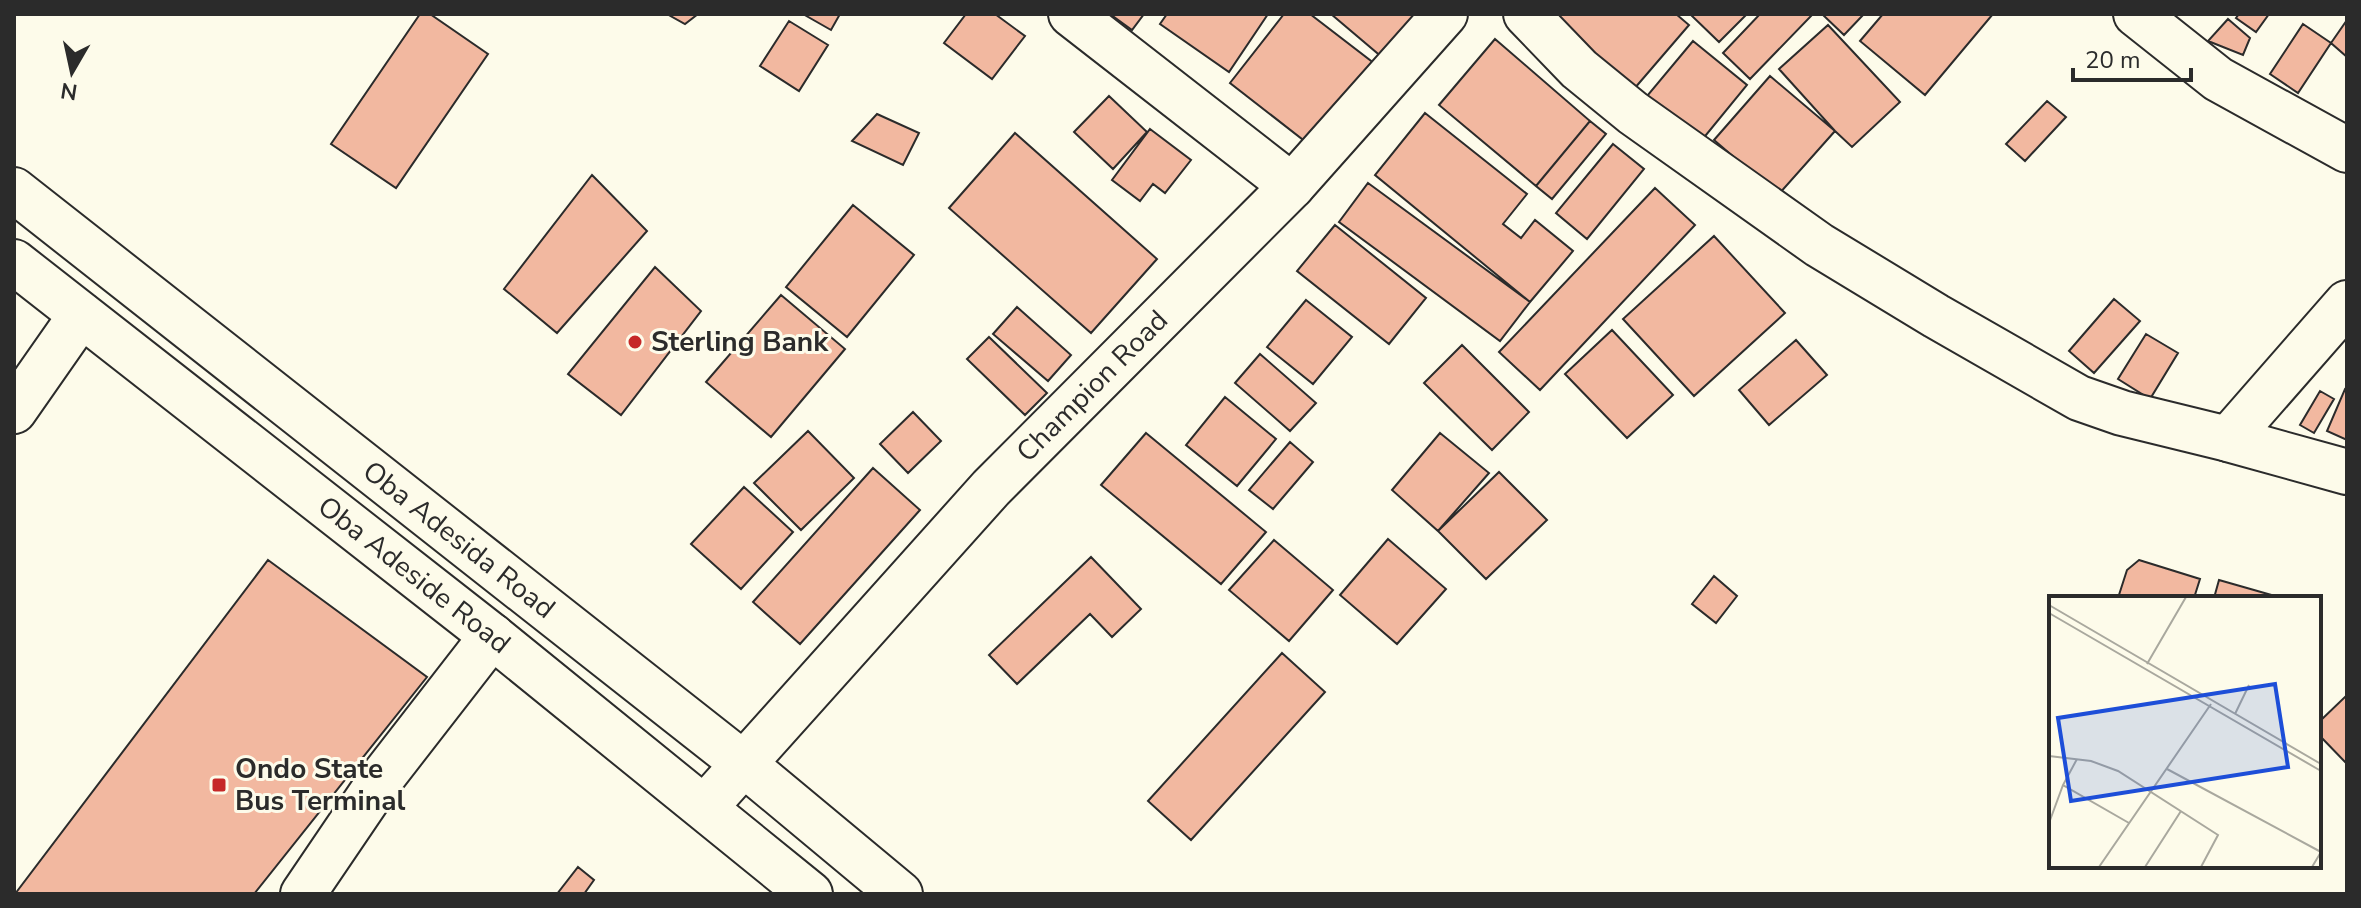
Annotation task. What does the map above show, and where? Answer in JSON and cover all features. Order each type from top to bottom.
[{"type":"street","points":[[1071,14],[1292,186]]},
{"type":"street","name":"Champion Road","points":[[705,807],[991,488],[1292,186],[1445,14]]},
{"type":"street","points":[[1526,14],[1579,69],[1633,113],[1819,245],[2079,398],[2122,413],[2347,472]]},
{"type":"street","points":[[2136,14],[2218,79],[2347,150]]},
{"type":"street","name":"Oba Adesida Road","points":[[14,190],[745,765],[900,894]]},
{"type":"street","name":"Oba Adeside Road","points":[[14,262],[492,636],[810,894]]},
{"type":"street","points":[[2228,439],[2347,303]]},
{"type":"street","points":[[14,411],[81,315]]},
{"type":"street","points":[[303,894],[381,779],[492,636]]},
{"type":"building","points":[[420,14],[430,14],[488,54],[396,188],[331,144]]},
{"type":"building","points":[[667,14],[698,14],[685,24]]},
{"type":"building","points":[[803,14],[840,14],[831,30]]},
{"type":"building","points":[[966,14],[995,14],[1025,36],[992,79],[944,43]]},
{"type":"building","points":[[1110,14],[1144,14],[1132,30]]},
{"type":"building","points":[[1167,14],[1268,14],[1229,72],[1160,24]]},
{"type":"building","points":[[1284,14],[1310,14],[1375,64],[1311,146],[1230,83]]},
{"type":"building","points":[[1331,14],[1419,14],[1383,58]]},
{"type":"building","points":[[1536,14],[1676,14],[1689,25],[1628,96]]},
{"type":"building","points":[[1690,14],[1747,14],[1719,42]]},
{"type":"building","points":[[1760,14],[1812,15],[1750,79],[1723,53]]},
{"type":"building","points":[[1822,14],[1864,14],[1844,35]]},
{"type":"building","points":[[1883,14],[1993,14],[1925,95],[1860,41]]},
{"type":"building","points":[[2239,14],[2269,14],[2256,32],[2236,18]]},
{"type":"building","points":[[2228,19],[2250,38],[2243,55],[2208,41]]},
{"type":"building","points":[[2347,20],[2347,57],[2331,43]]},
{"type":"building","points":[[789,21],[828,45],[799,91],[760,66]]},
{"type":"building","points":[[2303,24],[2331,43],[2298,93],[2270,74]]},
{"type":"building","points":[[1828,25],[1900,102],[1852,147],[1779,69]]},
{"type":"building","points":[[1495,39],[1590,121],[1536,186],[1439,105]]},
{"type":"building","points":[[1693,41],[1747,85],[1697,146],[1642,102]]},
{"type":"building","points":[[1770,76],[1835,131],[1778,195],[1714,140]]},
{"type":"building","points":[[1109,96],[1147,132],[1113,169],[1074,132]]},
{"type":"building","points":[[2047,101],[2066,117],[2025,161],[2006,144]]},
{"type":"building","points":[[1425,113],[1527,194],[1503,224],[1521,238],[1535,220],[1573,251],[1530,302],[1375,175]]},
{"type":"building","points":[[877,114],[919,133],[903,165],[852,141]]},
{"type":"building","points":[[1590,121],[1606,134],[1552,199],[1536,186]]},
{"type":"building","points":[[1150,129],[1191,160],[1165,193],[1153,184],[1140,201],[1112,180]]},
{"type":"building","points":[[1015,133],[1157,259],[1091,333],[949,208]]},
{"type":"building","points":[[1613,144],[1644,169],[1587,239],[1556,213]]},
{"type":"building","points":[[592,175],[647,231],[557,333],[504,289]]},
{"type":"building","points":[[1368,183],[1530,302],[1500,341],[1339,222]]},
{"type":"building","points":[[1655,188],[1695,225],[1540,390],[1499,352]]},
{"type":"building","points":[[853,205],[914,255],[847,337],[786,287]]},
{"type":"building","points":[[1335,225],[1426,298],[1389,344],[1297,271]]},
{"type":"building","points":[[1714,236],[1785,313],[1694,396],[1623,319]]},
{"type":"building","name":"Sterling Bank","points":[[655,267],[701,311],[621,415],[568,374]]},
{"type":"building","points":[[781,295],[845,349],[771,437],[706,382]]},
{"type":"building","points":[[2114,299],[2140,321],[2094,373],[2069,351]]},
{"type":"building","points":[[1306,300],[1352,337],[1313,384],[1267,347]]},
{"type":"building","points":[[1017,307],[1071,355],[1048,381],[993,334]]},
{"type":"building","points":[[1612,330],[1673,395],[1627,438],[1565,374]]},
{"type":"building","points":[[2146,334],[2178,353],[2150,399],[2118,379]]},
{"type":"building","points":[[989,337],[1047,393],[1025,415],[967,359]]},
{"type":"building","points":[[1796,340],[1827,375],[1769,425],[1739,390]]},
{"type":"building","points":[[1462,345],[1529,412],[1492,450],[1424,383]]},
{"type":"building","points":[[1260,354],[1316,403],[1290,431],[1235,383]]},
{"type":"building","points":[[2347,390],[2347,440],[2327,431]]},
{"type":"building","points":[[2320,391],[2334,399],[2314,433],[2300,425]]},
{"type":"building","points":[[1225,397],[1276,439],[1237,486],[1186,445]]},
{"type":"building","points":[[913,412],[941,441],[908,473],[880,444]]},
{"type":"building","points":[[808,431],[854,478],[801,530],[754,483]]},
{"type":"building","points":[[1146,433],[1266,532],[1221,584],[1101,485]]},
{"type":"building","points":[[1440,433],[1489,473],[1438,531],[1392,490]]},
{"type":"building","points":[[1290,442],[1313,462],[1273,509],[1249,490]]},
{"type":"building","points":[[873,468],[920,510],[800,644],[753,602]]},
{"type":"building","points":[[1499,472],[1547,520],[1486,579],[1438,531]]},
{"type":"building","points":[[744,487],[793,532],[741,589],[691,544]]},
{"type":"building","points":[[1388,539],[1446,589],[1397,644],[1340,595]]},
{"type":"building","points":[[1274,540],[1333,590],[1289,641],[1229,590]]},
{"type":"building","points":[[1091,557],[1141,609],[1112,637],[1090,614],[1017,684],[989,655]]},
{"type":"building","name":"Ondo State Bus Terminal","points":[[268,560],[427,677],[254,894],[15,894]]},
{"type":"building","points":[[2139,560],[2200,579],[2195,596],[2119,596],[2127,570]]},
{"type":"building","points":[[1714,576],[1737,596],[1716,623],[1692,604]]},
{"type":"building","points":[[2219,580],[2275,596],[2215,596]]},
{"type":"building","points":[[1282,653],[1325,692],[1191,840],[1148,801]]},
{"type":"building","points":[[2347,695],[2347,764],[2321,737],[2321,720]]},
{"type":"building","points":[[578,867],[594,880],[584,894],[557,894]]},
{"type":"place","name":"Sterling Bank","points":[[635,342]]},
{"type":"place","name":"Ondo State Bus Terminal","points":[[219,785]]}]
